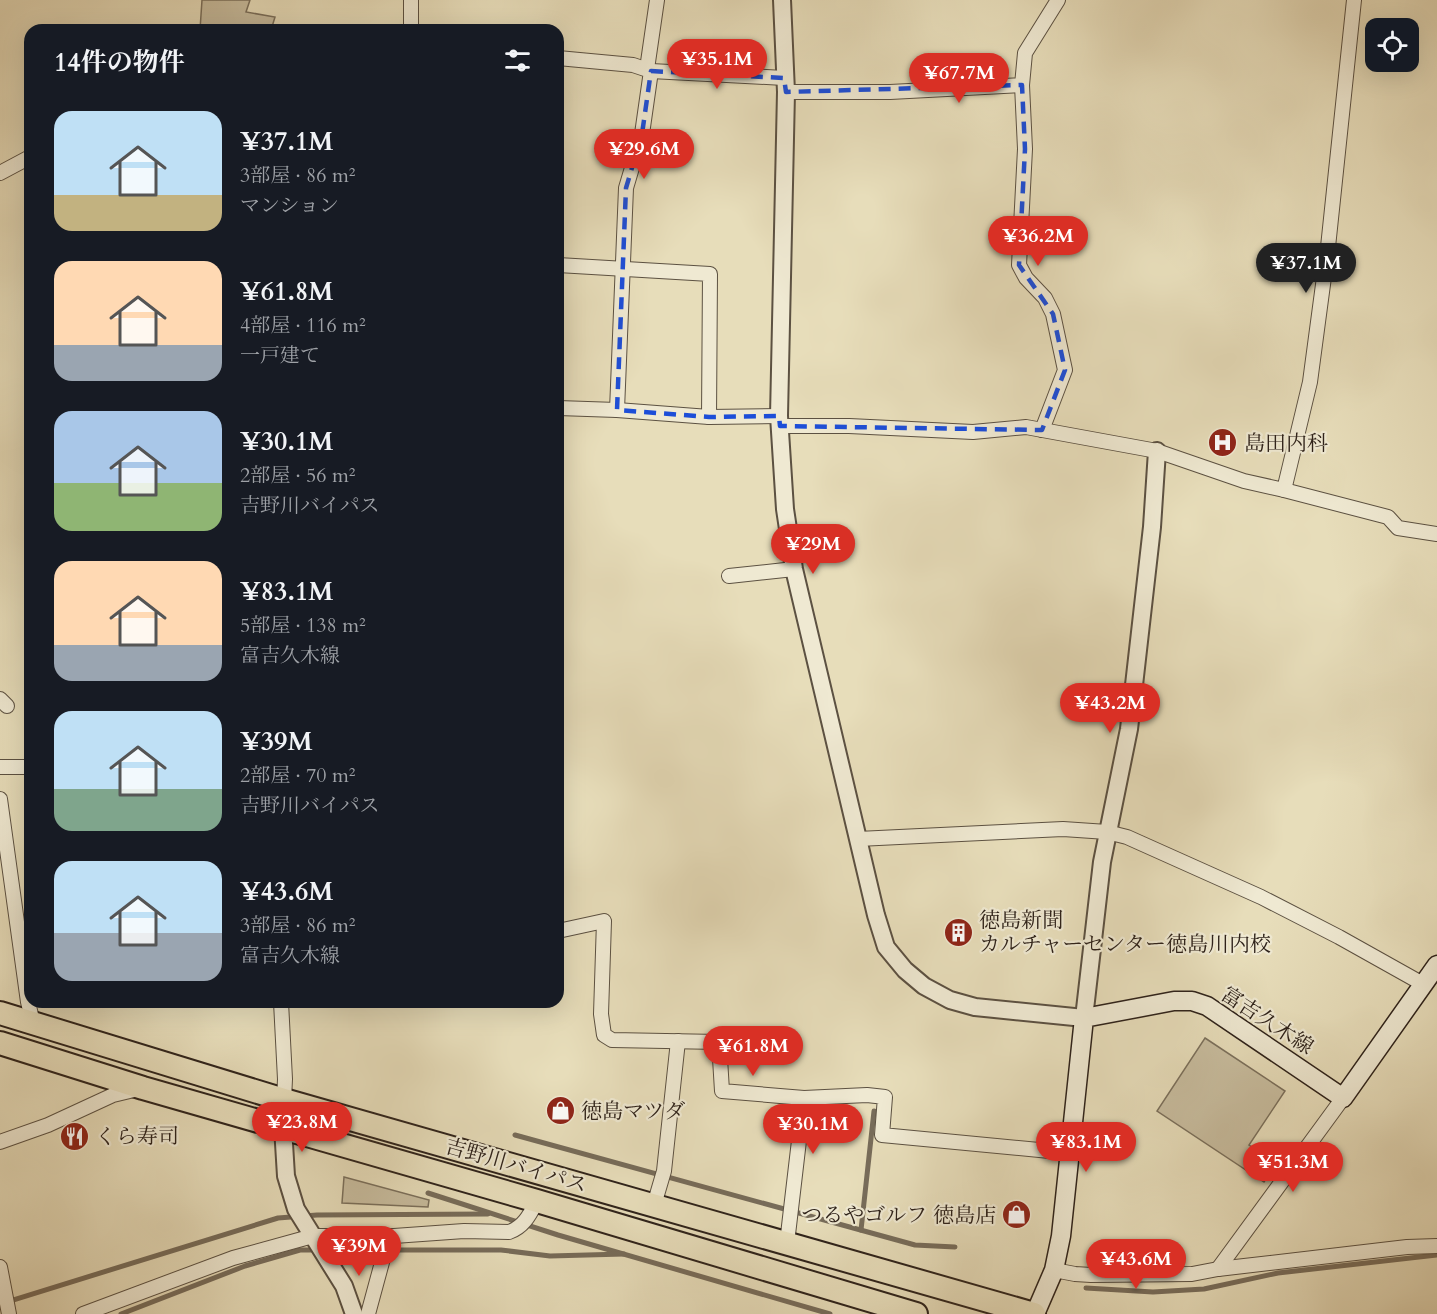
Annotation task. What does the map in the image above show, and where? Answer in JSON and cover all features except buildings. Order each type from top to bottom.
[{"type":"highway","name":"吉野川バイパス","points":[[0,1013],[284,1100],[1035,1314]]},
{"type":"highway","name":"吉野川バイパス","points":[[0,1043],[143,1088],[537,1201],[863,1306],[916,1314]]},
{"type":"main road","points":[[1343,1098],[1437,965]]},
{"type":"main road","name":"富吉久木線","points":[[1084,1018],[1173,1001],[1192,1001],[1206,1006],[1343,1098]]},
{"type":"main road","points":[[1035,1314],[1054,1270],[1061,1236],[1084,1018]]},
{"type":"street","points":[[411,0],[411,24]]},
{"type":"street","points":[[617,410],[626,188],[642,134],[657,0]]},
{"type":"street","points":[[782,0],[785,85],[780,421],[785,509],[794,569],[876,915],[886,947],[905,970],[924,986],[950,1000],[975,1007],[1084,1018],[1102,862],[1129,729],[1152,527],[1157,451]]},
{"type":"street","points":[[1042,430],[1065,370],[1053,314],[1046,298],[1026,278],[1019,265],[1025,149],[1022,85],[1025,53],[1058,0]]},
{"type":"street","points":[[1284,490],[1310,382],[1328,247],[1354,0]]},
{"type":"street","points":[[564,58],[611,62],[649,70],[785,85],[890,92],[1022,85]]},
{"type":"street","points":[[0,172],[24,160]]},
{"type":"street","points":[[564,265],[710,274],[709,417]]},
{"type":"street","points":[[564,408],[973,432],[1026,427],[1157,451],[1244,481],[1388,517],[1398,528],[1437,534]]},
{"type":"street","points":[[729,576],[794,569]]},
{"type":"street","points":[[0,767],[24,767]]},
{"type":"street","points":[[0,799],[24,973]]},
{"type":"street","points":[[858,839],[1063,829],[1107,832],[1127,837],[1261,897],[1423,984]]},
{"type":"street","points":[[564,930],[604,921],[601,1014],[604,1035],[612,1040],[719,1042],[722,1091],[804,1098],[867,1095],[885,1097],[882,1135],[1070,1153]]},
{"type":"street","points":[[29,1008],[33,1023]]},
{"type":"street","points":[[280,1008],[285,1079],[283,1127],[286,1176],[296,1209],[344,1286],[354,1314]]},
{"type":"street","points":[[654,1205],[662,1176],[678,1041]]},
{"type":"street","points":[[0,1142],[48,1125],[113,1095],[143,1088]]},
{"type":"street","points":[[787,1243],[804,1098]]},
{"type":"street","points":[[1218,1269],[1343,1098]]},
{"type":"street","points":[[83,1314],[233,1258],[316,1240],[389,1245],[464,1231],[509,1232],[521,1226],[537,1201]]},
{"type":"street","points":[[368,1314],[389,1245]]},
{"type":"street","points":[[1054,1270],[1091,1275],[1192,1274],[1407,1247],[1437,1246]]},
{"type":"street","points":[[0,1267],[8,1305]]},
{"type":"highlighted area","points":[[651,71],[784,78],[786,92],[1022,85],[1025,149],[1019,265],[1053,314],[1065,370],[1042,430],[780,426],[779,416],[709,417],[617,410],[626,188],[642,134]]},
{"type":"shaded area","points":[[202,0],[250,0],[246,12],[275,17],[273,24],[200,24]]},
{"type":"shaded area","points":[[1205,1038],[1285,1091],[1249,1145],[1276,1163],[1264,1182],[1157,1111]]},
{"type":"shaded area","points":[[344,1177],[429,1200],[428,1207],[342,1203]]},
{"type":"waterway","points":[[861,1230],[874,1111]]},
{"type":"waterway","points":[[515,1135],[915,1245],[955,1247]]},
{"type":"waterway","points":[[428,1193],[558,1235],[830,1314]]},
{"type":"waterway","points":[[0,1304],[278,1218],[317,1215],[488,1214]]},
{"type":"waterway","points":[[121,1314],[245,1266],[300,1250],[501,1250],[550,1256],[624,1254]]},
{"type":"waterway","points":[[1086,1288],[1153,1292],[1204,1289],[1278,1273],[1437,1255]]},
{"type":"place","name":"島田内科","points":[[1223,443]]},
{"type":"place","name":"徳島新聞 カルチャーセンター徳島川内校","points":[[958,932]]},
{"type":"place","name":"徳島マツダ","points":[[560,1111]]},
{"type":"place","name":"くら寿司","points":[[74,1136]]},
{"type":"place","name":"つるやゴルフ 徳島店","points":[[1017,1215]]}]
